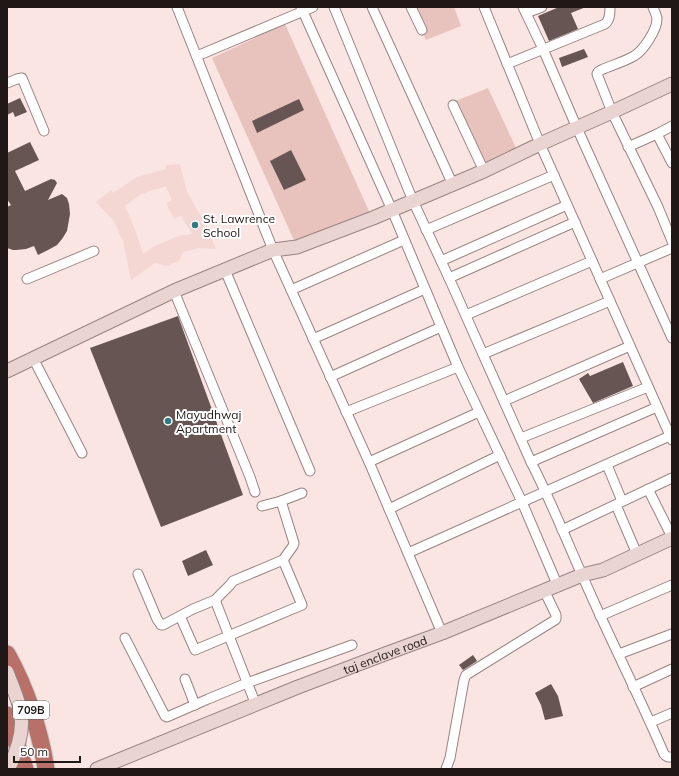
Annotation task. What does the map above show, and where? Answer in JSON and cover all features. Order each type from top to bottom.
[{"type":"highway","name":"709B","points":[[7,654],[15,669],[36,723],[46,769]]},
{"type":"highway","points":[[7,715],[25,769]]},
{"type":"highway","points":[[7,764],[8,769]]},
{"type":"street","points":[[177,7],[273,250],[369,462],[442,633]]},
{"type":"street","points":[[197,56],[302,9],[313,7]]},
{"type":"street","points":[[334,7],[426,230],[546,491],[600,616],[651,722],[664,754],[665,756],[672,757]]},
{"type":"street","points":[[372,7],[453,185]]},
{"type":"street","points":[[412,7],[422,30]]},
{"type":"street","points":[[408,553],[671,437],[540,144],[484,7]]},
{"type":"street","points":[[542,7],[525,10],[672,338]]},
{"type":"street","points":[[507,64],[605,24],[609,19],[610,7]]},
{"type":"street","points":[[600,279],[638,263],[672,242],[658,207],[612,112],[597,74],[601,70],[632,57],[640,51],[652,35],[657,22],[657,17],[653,7]]},
{"type":"street","points":[[302,9],[392,210],[458,367],[522,502],[557,584]]},
{"type":"street","points":[[7,83],[22,78],[44,131]]},
{"type":"street","points":[[7,371],[174,291],[273,250],[297,247],[453,185],[672,84]]},
{"type":"street","points":[[454,105],[484,171]]},
{"type":"street","points":[[628,147],[672,126]]},
{"type":"street","points":[[657,134],[672,162]]},
{"type":"street","points":[[426,230],[554,175]]},
{"type":"street","points":[[441,261],[567,205]]},
{"type":"street","points":[[449,278],[575,222]]},
{"type":"street","points":[[291,290],[404,240]]},
{"type":"street","points":[[27,279],[94,252]]},
{"type":"street","points":[[466,316],[592,261]]},
{"type":"street","points":[[234,266],[310,471]]},
{"type":"street","points":[[313,339],[425,289]]},
{"type":"street","points":[[174,291],[255,492]]},
{"type":"street","points":[[483,354],[610,300]]},
{"type":"street","points":[[330,377],[441,327]]},
{"type":"street","points":[[504,402],[630,346]]},
{"type":"street","points":[[33,358],[82,453]]},
{"type":"street","points":[[346,412],[458,367]]},
{"type":"street","points":[[521,438],[648,387]]},
{"type":"street","points":[[532,462],[657,407]]},
{"type":"street","points":[[369,462],[479,412]]},
{"type":"street","points":[[389,509],[500,455]]},
{"type":"street","points":[[607,465],[637,554]]},
{"type":"street","points":[[562,530],[672,478]]},
{"type":"street","points":[[648,489],[672,538]]},
{"type":"street","points":[[262,506],[302,493]]},
{"type":"street","points":[[138,574],[161,625],[215,600],[230,586],[233,581],[283,560],[293,546],[294,543],[281,501]]},
{"type":"street","name":"taj enclave road","points":[[97,769],[385,654],[442,633],[557,584],[582,575],[603,570],[672,538]]},
{"type":"street","points":[[180,616],[195,650],[302,605],[283,560]]},
{"type":"street","points":[[600,616],[672,585]]},
{"type":"street","points":[[446,769],[450,758],[465,677],[556,619],[556,615],[544,590]]},
{"type":"street","points":[[215,600],[256,705]]},
{"type":"street","points":[[619,654],[672,634]]},
{"type":"street","points":[[125,638],[165,716],[168,717],[247,683],[352,644]]},
{"type":"street","points":[[633,687],[672,669]]},
{"type":"street","points":[[7,672],[20,706],[21,724],[21,732],[17,750],[8,769]]},
{"type":"street","points":[[185,679],[195,705]]},
{"type":"street","points":[[651,722],[672,713]]},
{"type":"shaded area","points":[[412,7],[454,7],[461,26],[426,40]]},
{"type":"shaded area","points":[[285,24],[372,218],[297,247],[212,58]]},
{"type":"shaded area","points":[[488,88],[518,152],[482,167],[453,102]]},
{"type":"shaded area","name":"St. Lawrence School","points":[[180,164],[187,192],[203,220],[216,249],[199,248],[183,252],[179,261],[166,266],[155,263],[131,280],[123,241],[113,220],[96,202],[111,190],[113,193],[137,177],[166,169],[166,165]],"holes":[[[166,186],[172,200],[166,203],[174,219],[181,216],[192,234],[178,236],[155,246],[143,254],[135,229],[125,206],[141,194]]]},
{"type":"building","points":[[559,7],[586,7],[571,13],[578,29],[549,41],[538,16]]},
{"type":"building","points":[[584,49],[588,57],[562,67],[559,58]]},
{"type":"building","points":[[20,98],[27,112],[15,117],[13,112],[7,115],[7,104]]},
{"type":"building","points":[[299,99],[304,110],[257,133],[252,121]]},
{"type":"building","points":[[30,142],[39,160],[15,171],[25,191],[51,179],[55,180],[57,183],[48,200],[62,194],[67,198],[70,214],[67,231],[62,239],[57,245],[38,255],[34,246],[16,250],[7,248],[7,207],[11,205],[7,199],[7,153]]},
{"type":"building","points":[[291,150],[306,180],[284,190],[270,161]]},
{"type":"building","name":"Mayudhwaj Apartment","points":[[178,316],[243,495],[161,527],[90,348]]},
{"type":"building","points":[[623,362],[633,386],[593,403],[579,379],[588,373],[590,376]]},
{"type":"building","points":[[206,550],[213,565],[188,576],[182,561]]},
{"type":"building","points":[[473,655],[477,661],[463,670],[459,665]]},
{"type":"building","points":[[551,684],[558,696],[563,716],[545,720],[541,705],[535,693]]},
{"type":"place","name":"St. Lawrence School","points":[[195,225]]},
{"type":"place","name":"Mayudhwaj Apartment","points":[[168,421]]}]
